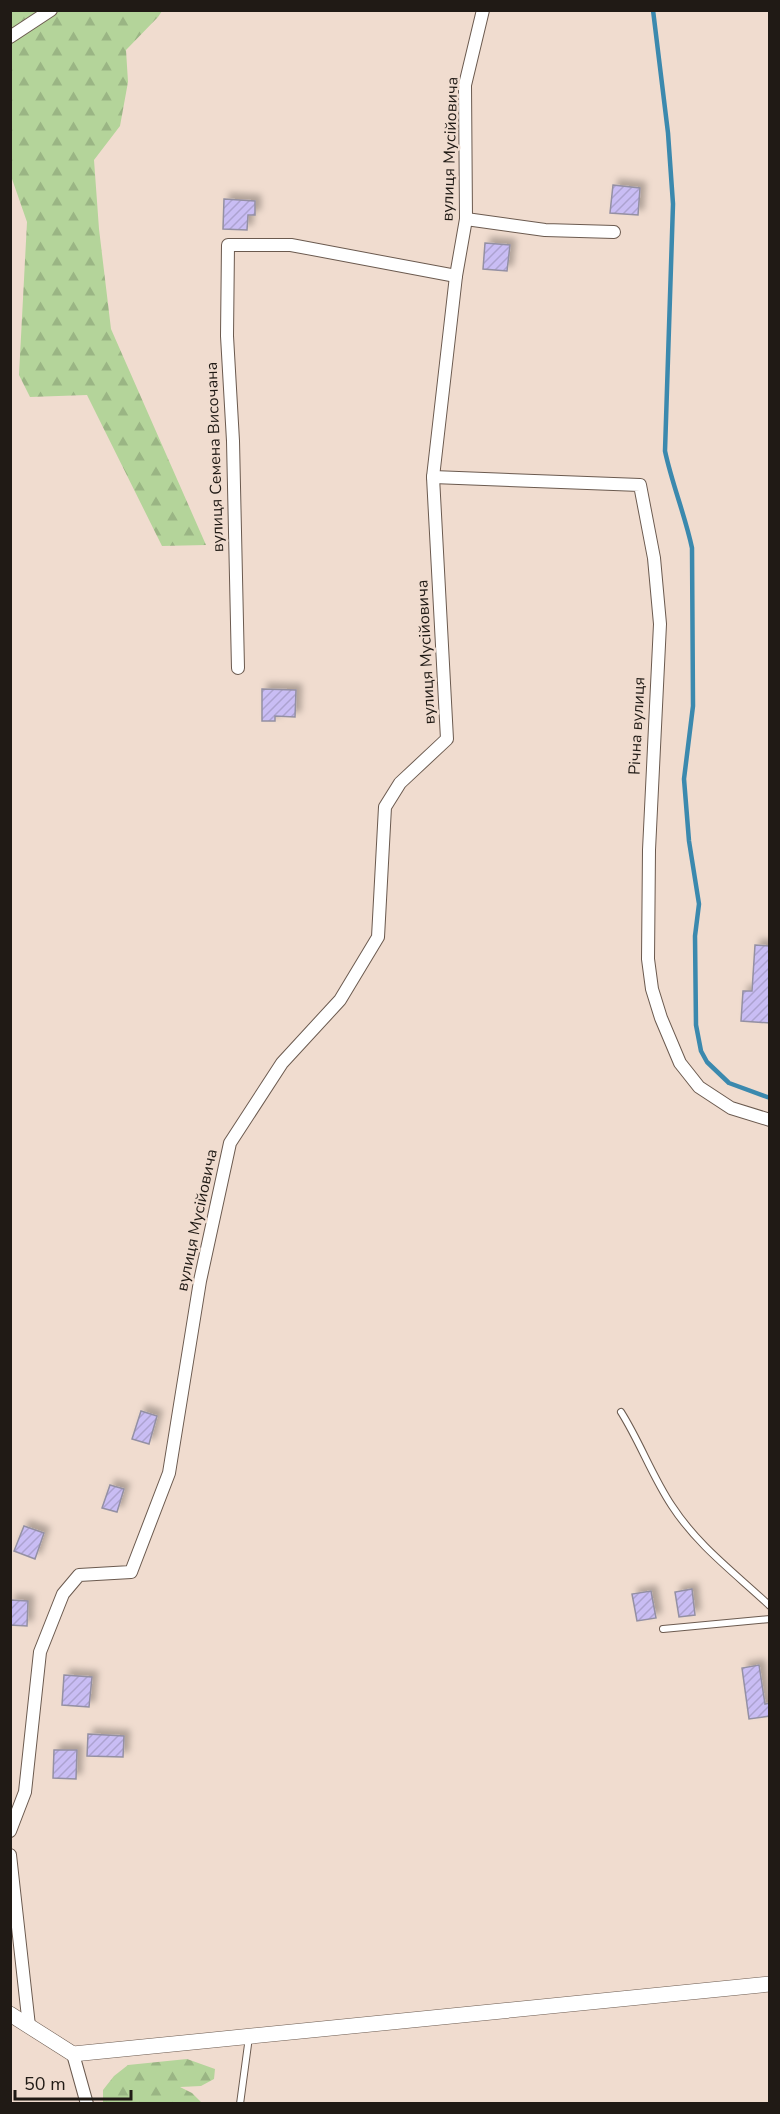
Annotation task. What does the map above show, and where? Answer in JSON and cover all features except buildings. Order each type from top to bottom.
[{"type":"street","points":[[10,38],[51,10]]},
{"type":"street","name":"вулиця Мусійовича","points":[[10,1831],[25,1792],[40,1652],[63,1594],[79,1575],[131,1572],[169,1473],[200,1281],[230,1143],[282,1063],[340,1000],[378,936],[385,807],[400,783],[447,739],[433,477],[456,276],[466,219],[465,85],[483,10]]},
{"type":"street","points":[[466,219],[545,230],[614,232]]},
{"type":"street","name":"вулиця Семена Височана","points":[[238,668],[233,441],[227,336],[228,245],[291,245],[456,276]]},
{"type":"street","name":"Річна вулиця","points":[[433,477],[640,485],[654,558],[660,624],[648,849],[648,959],[652,989],[661,1018],[680,1063],[699,1087],[731,1108],[770,1120]]},
{"type":"street","points":[[10,1855],[29,2026]]},
{"type":"street","points":[[10,2014],[73,2054],[770,1984]]},
{"type":"street","points":[[73,2054],[87,2103]]},
{"type":"lane","points":[[621,1412],[672,1507],[694,1537],[770,1606]]},
{"type":"lane","points":[[663,1629],[770,1619]]},
{"type":"lane","points":[[240,2103],[249,2037]]},
{"type":"green space","points":[[11,11],[162,11],[126,50],[128,82],[120,126],[94,160],[99,229],[111,329],[206,545],[162,546],[87,395],[30,397],[19,375],[27,222],[11,176]]},
{"type":"green space","points":[[187,2059],[215,2069],[214,2079],[201,2086],[180,2087],[192,2093],[201,2102],[103,2103],[103,2090],[114,2076],[128,2065]]},
{"type":"waterway","points":[[653,10],[668,133],[673,204],[665,451],[692,548],[693,706],[684,779],[689,841],[699,904],[695,936],[696,1025],[701,1051],[707,1062],[729,1083],[770,1098]]}]
